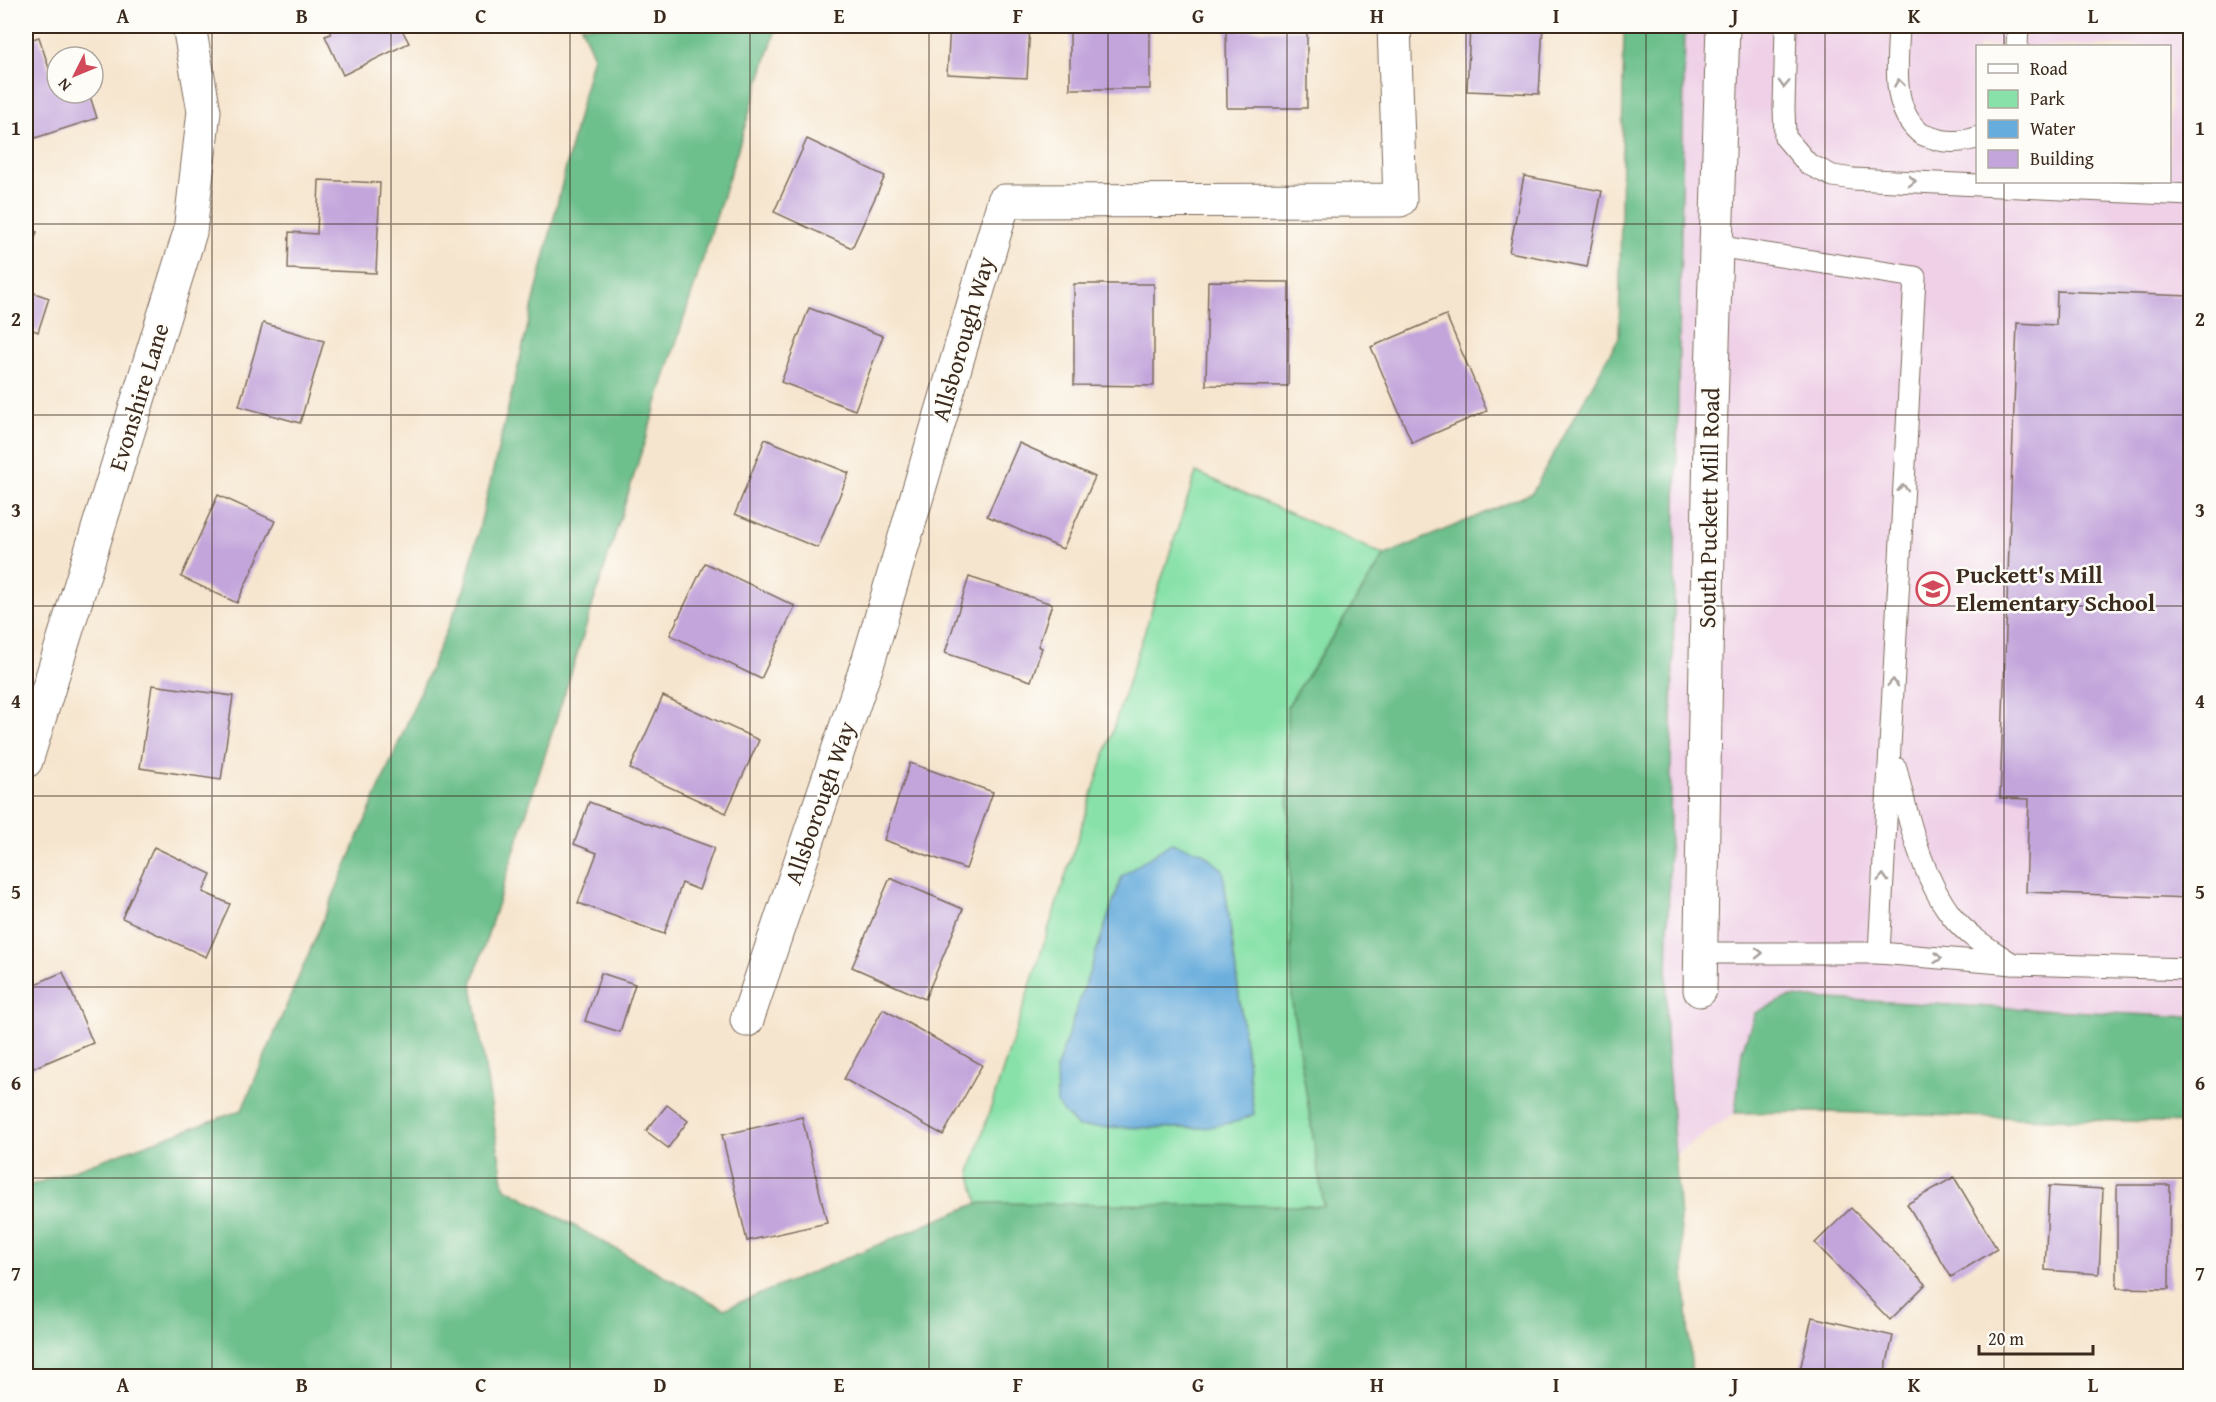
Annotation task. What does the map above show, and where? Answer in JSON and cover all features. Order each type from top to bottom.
[{"type":"street","name":"Evonshire Lane","points":[[26,761],[190,232],[204,111],[189,26]]},
{"type":"street","name":"Allsborough Way","points":[[747,1020],[869,659],[1004,201],[1400,200],[1394,26]]},
{"type":"street","name":"South Puckett Mill Road","points":[[1700,990],[1710,451],[1723,26]]},
{"type":"lane","points":[[1786,26],[1785,136],[1808,164],[1833,176],[1853,179],[2190,195]]},
{"type":"lane","points":[[1899,26],[1897,81],[1906,117],[1921,134],[1943,141],[1971,140],[1976,137]]},
{"type":"lane","points":[[2017,45],[2018,26]]},
{"type":"lane","points":[[1716,246],[1915,277],[1879,953]]},
{"type":"lane","points":[[1891,724],[1894,759],[1906,813],[1937,893],[1952,916],[1973,937],[2013,964]]},
{"type":"lane","points":[[1701,953],[1879,953],[2013,964],[2190,969]]},
{"type":"shaded area","name":"Puckett's Mill Elementary School","points":[[1685,26],[2190,26],[2190,1017],[1789,997],[1742,1051],[1735,1113],[1675,1155],[1666,1037]]},
{"type":"green space","points":[[581,26],[777,26],[472,984],[504,1187],[724,1309],[978,1203],[1324,1206],[1292,1003],[1287,707],[1385,555],[1532,493],[1619,337],[1624,26],[1685,26],[1666,1037],[1692,1376],[26,1376],[26,1187],[242,1110],[465,587],[593,55]]},
{"type":"green space","points":[[1196,472],[1385,555],[1287,707],[1292,1003],[1324,1207],[978,1203],[970,1172]],"holes":[[[1223,870],[1254,1114],[1205,1128],[1078,1127]]]},
{"type":"green space","points":[[1789,997],[2190,1017],[2190,1123],[1825,1112],[1735,1113],[1742,1051],[1755,1013]]},
{"type":"water","points":[[1171,843],[1202,852],[1223,870],[1254,1114],[1239,1121],[1205,1128],[1078,1127],[1057,1105],[1056,1070],[1122,876]]},
{"type":"building","points":[[327,26],[400,26],[409,43],[343,75],[325,36],[331,34]]},
{"type":"building","points":[[950,26],[1030,26],[1027,78],[947,74]]},
{"type":"building","points":[[1070,26],[1150,26],[1150,89],[1070,89]]},
{"type":"building","points":[[1470,26],[1543,26],[1539,94],[1467,91]]},
{"type":"building","points":[[1226,30],[1307,30],[1307,108],[1227,108]]},
{"type":"building","points":[[39,37],[45,56],[45,105],[93,105],[97,118],[26,141],[26,41]]},
{"type":"building","points":[[807,139],[885,176],[852,248],[774,212]]},
{"type":"building","points":[[1524,176],[1602,191],[1587,267],[1509,252]]},
{"type":"building","points":[[319,180],[380,183],[376,273],[288,269],[289,232],[317,234]]},
{"type":"building","points":[[26,228],[37,232],[26,264]]},
{"type":"building","points":[[1208,281],[1289,282],[1288,386],[1206,385]]},
{"type":"building","points":[[1074,284],[1154,284],[1154,386],[1074,385]]},
{"type":"building","points":[[26,290],[49,298],[38,332],[26,327]]},
{"type":"building","points":[[2057,291],[2190,296],[2190,898],[2026,892],[2029,799],[2000,798],[2017,323],[2056,325]]},
{"type":"building","points":[[809,308],[883,336],[855,410],[781,382]]},
{"type":"building","points":[[1446,315],[1487,411],[1412,443],[1371,347]]},
{"type":"building","points":[[263,323],[324,341],[300,423],[239,406]]},
{"type":"building","points":[[765,439],[849,473],[818,548],[735,514]]},
{"type":"building","points":[[1019,443],[1095,477],[1063,549],[987,516]]},
{"type":"building","points":[[218,495],[275,521],[237,603],[181,577]]},
{"type":"building","points":[[705,563],[795,606],[761,679],[670,635]]},
{"type":"building","points":[[969,577],[1052,604],[1038,646],[1042,648],[1031,681],[945,653]]},
{"type":"building","points":[[152,685],[233,696],[221,780],[140,768]]},
{"type":"building","points":[[663,696],[759,740],[726,813],[630,769]]},
{"type":"building","points":[[910,763],[993,792],[966,869],[884,840]]},
{"type":"building","points":[[589,802],[714,848],[699,890],[682,883],[664,934],[578,903],[597,853],[574,844]]},
{"type":"building","points":[[154,847],[211,874],[203,892],[230,904],[206,957],[122,918]]},
{"type":"building","points":[[890,878],[963,909],[925,999],[852,967]]},
{"type":"building","points":[[63,972],[93,1043],[26,1071],[26,988]]},
{"type":"building","points":[[601,973],[635,984],[620,1032],[585,1021]]},
{"type":"building","points":[[883,1009],[982,1065],[943,1135],[844,1079]]},
{"type":"building","points":[[667,1105],[688,1121],[668,1148],[646,1131]]},
{"type":"building","points":[[802,1117],[827,1223],[747,1241],[722,1135]]},
{"type":"building","points":[[1954,1177],[1997,1249],[1951,1277],[1907,1204]]},
{"type":"building","points":[[2117,1185],[2170,1185],[2169,1289],[2117,1288]]},
{"type":"building","points":[[2049,1186],[2103,1189],[2099,1274],[2045,1270]]},
{"type":"building","points":[[1851,1208],[1926,1284],[1890,1320],[1815,1243]]},
{"type":"building","points":[[2190,1225],[2190,1257],[2189,1257],[2183,1227]]},
{"type":"building","points":[[1812,1317],[1893,1336],[1884,1376],[1828,1376],[1800,1370]]},
{"type":"place","name":"Puckett's Mill Elementary School","points":[[1933,589]]}]
